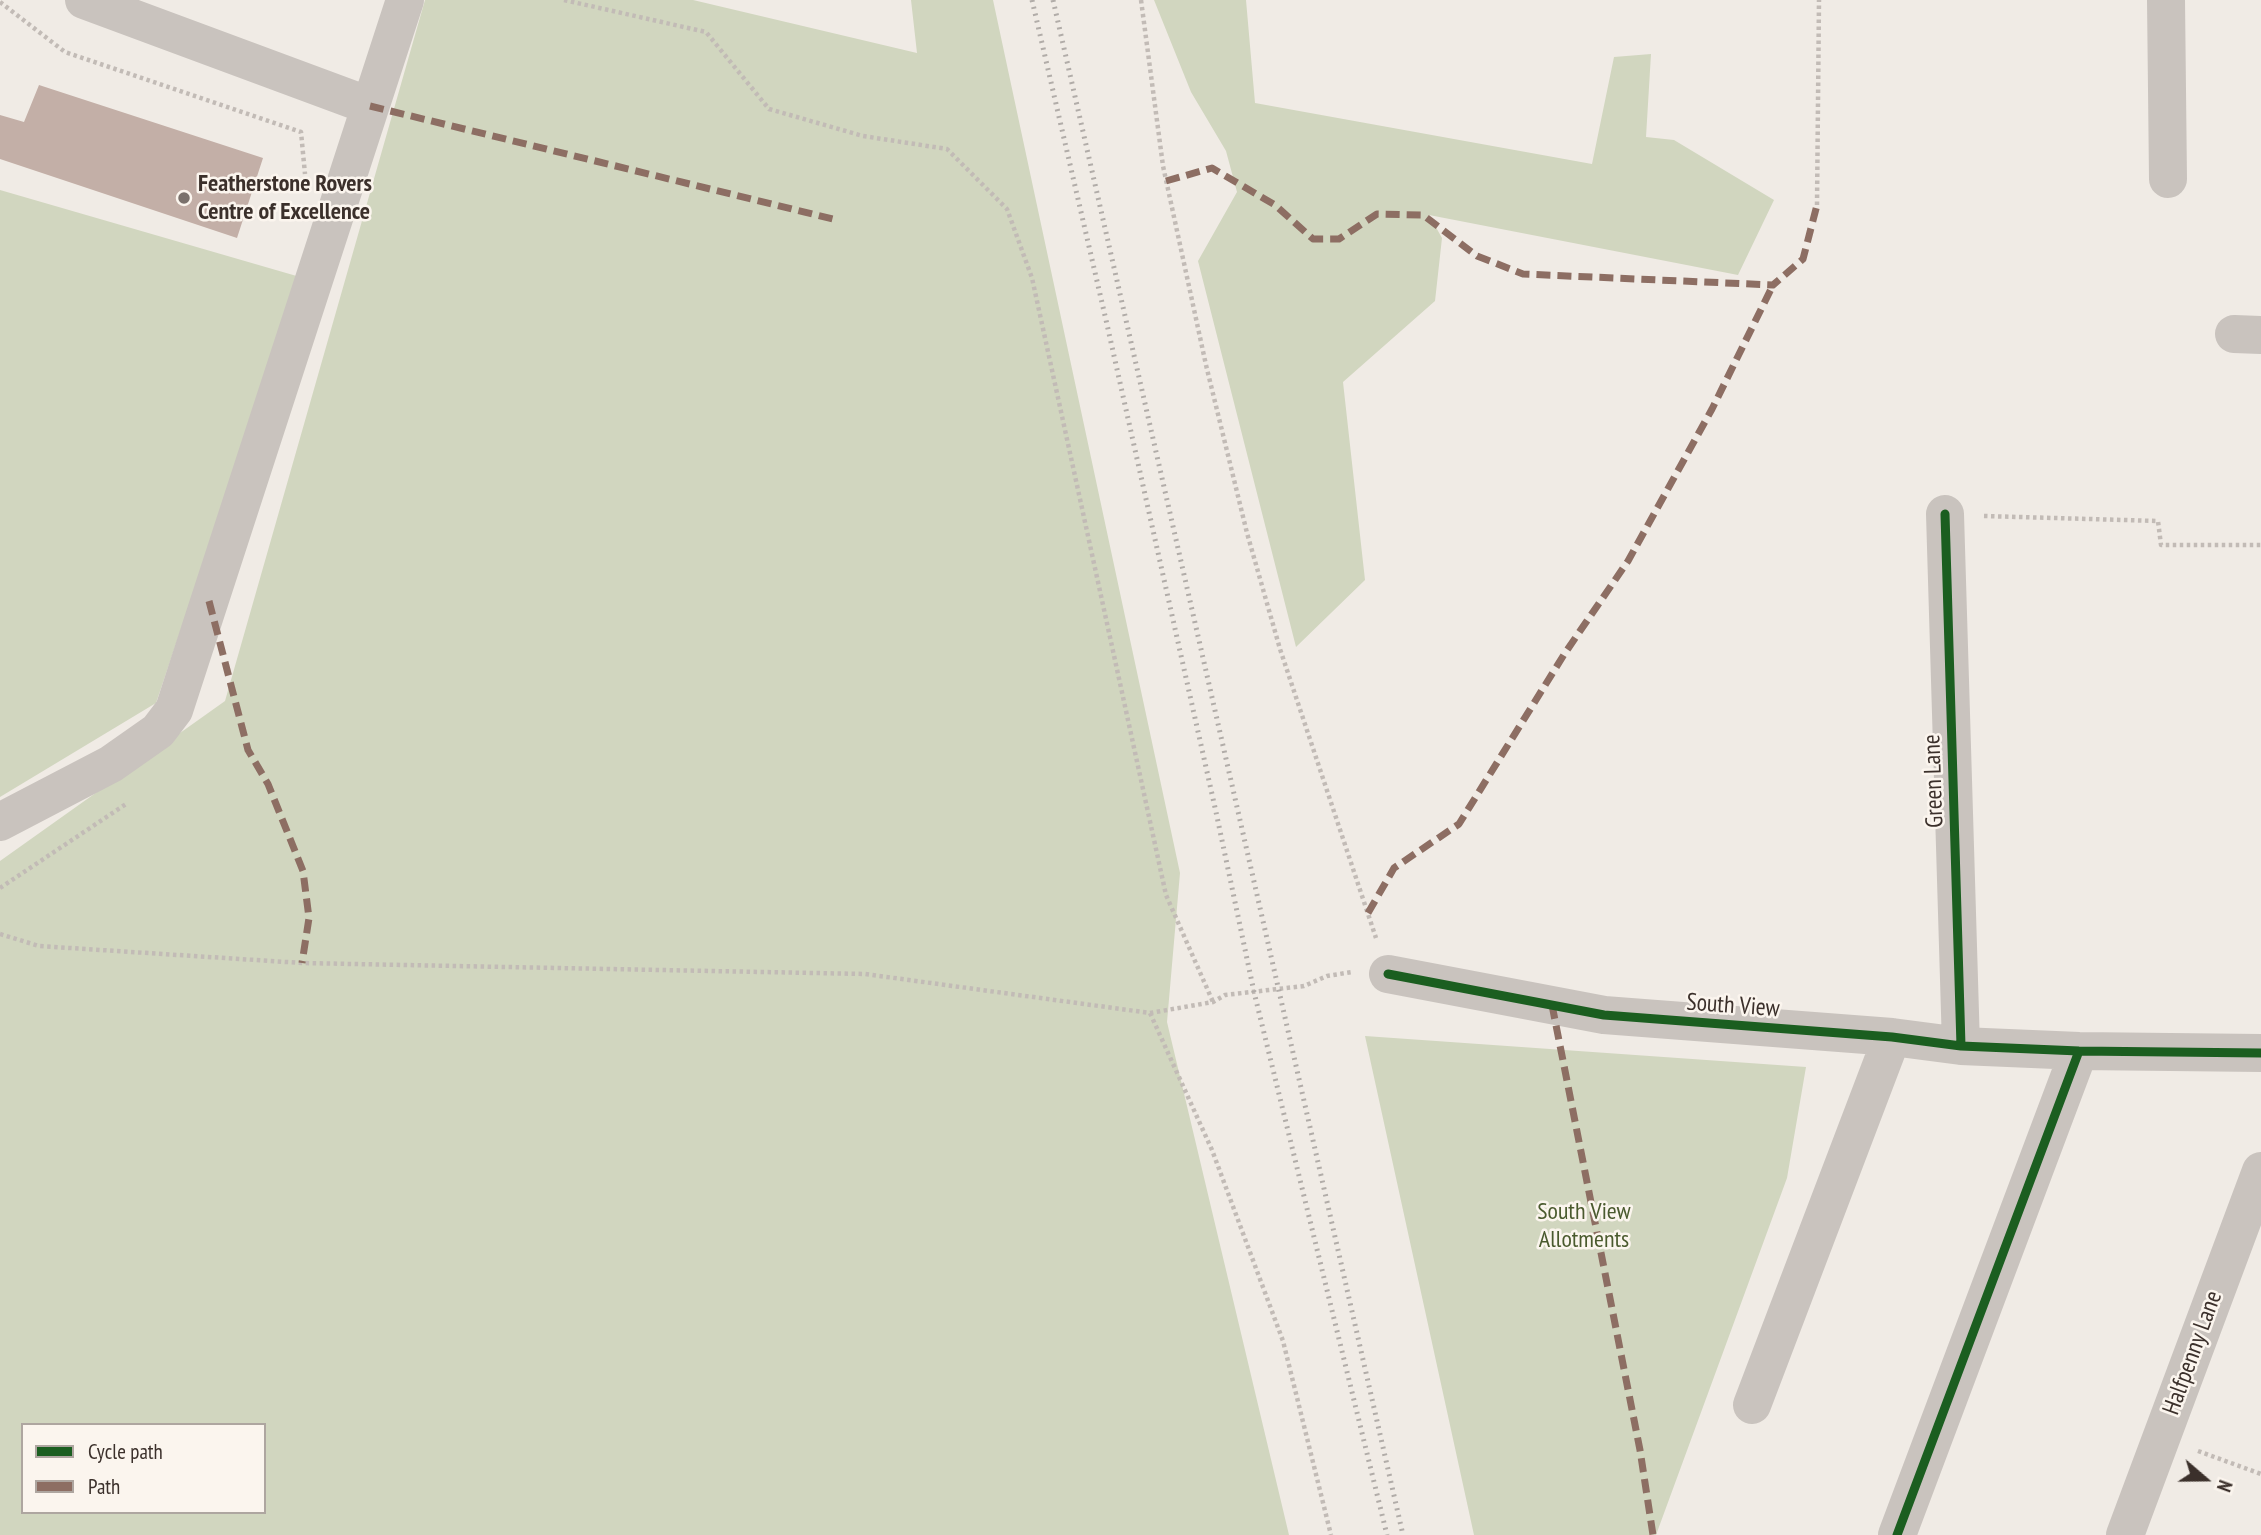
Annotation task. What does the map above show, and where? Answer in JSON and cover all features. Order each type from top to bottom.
[{"type":"street","points":[[84,0],[370,106]]},
{"type":"street","points":[[0,822],[111,764],[158,731],[174,710],[405,0]]},
{"type":"street","points":[[2166,0],[2168,179]]},
{"type":"street","name":"Green Lane","points":[[1945,514],[1961,1046]]},
{"type":"street","name":"South View","points":[[1388,974],[1604,1015],[1892,1037],[1961,1046],[2079,1051],[2261,1053]]},
{"type":"street","points":[[1752,1405],[1892,1037]]},
{"type":"street","points":[[1896,1535],[2079,1051]]},
{"type":"street","name":"Halfpenny Lane","points":[[2125,1535],[2261,1171]]},
{"type":"path","points":[[564,0],[706,32],[769,109],[863,136],[947,149],[1007,209],[1032,278],[1166,895],[1213,1002]]},
{"type":"path","points":[[0,933],[39,946],[302,963],[865,974],[1150,1013],[1213,1002],[1225,995],[1304,986],[1327,976],[1362,971],[1388,974],[1280,649],[1247,533],[1206,365],[1163,166],[1142,0]]},
{"type":"path","points":[[1817,205],[1819,0]]},
{"type":"path","points":[[0,2],[65,52],[301,132],[306,186]]},
{"type":"path","points":[[1945,514],[2158,521],[2161,545],[2261,545]]},
{"type":"path","points":[[1150,1013],[1212,1150],[1283,1341],[1331,1535]]},
{"type":"path","points":[[2161,1438],[2261,1474]]},
{"type":"green space","points":[[425,0],[693,0],[917,53],[911,0],[993,0],[1180,873],[1167,1022],[1289,1535],[0,1535],[0,861],[225,701]]},
{"type":"green space","points":[[1154,0],[1246,0],[1255,103],[1592,164],[1614,57],[1651,54],[1646,137],[1674,140],[1774,200],[1738,275],[1429,215],[1442,238],[1435,301],[1343,382],[1365,580],[1296,647],[1198,261],[1237,192],[1226,151],[1191,92]]},
{"type":"green space","points":[[0,190],[300,277],[156,703],[0,797]]},
{"type":"green space","name":"South View Allotments","points":[[1365,1036],[1806,1067],[1787,1178],[1656,1535],[1474,1535]]},
{"type":"building","name":"Featherstone Rovers Centre of Excellence","points":[[39,85],[263,158],[237,238],[0,159],[0,115],[24,122]]},
{"type":"railway","points":[[1032,0],[1106,320],[1254,992],[1387,1535]]},
{"type":"railway","points":[[1053,0],[1403,1535]]},
{"type":"marked path","points":[[370,106],[833,219]]},
{"type":"marked path","points":[[1166,181],[1212,168],[1275,205],[1313,239],[1339,239],[1377,214],[1423,215],[1477,256],[1523,274],[1773,285],[1803,259],[1817,205]]},
{"type":"marked path","points":[[1368,913],[1394,868],[1459,824],[1565,653],[1628,561],[1712,409],[1773,285]]},
{"type":"marked path","points":[[209,601],[248,750],[268,784],[303,871],[309,918],[302,963]]},
{"type":"marked path","points":[[1552,1005],[1640,1450],[1653,1535]]},
{"type":"cycle path","points":[[1945,514],[1961,1046]]},
{"type":"cycle path","points":[[1388,974],[1604,1015],[1892,1037],[1961,1046],[2079,1051],[2261,1053]]},
{"type":"cycle path","points":[[1897,1535],[2079,1051]]},
{"type":"place","name":"Featherstone Rovers Centre of Excellence","points":[[184,198]]}]
